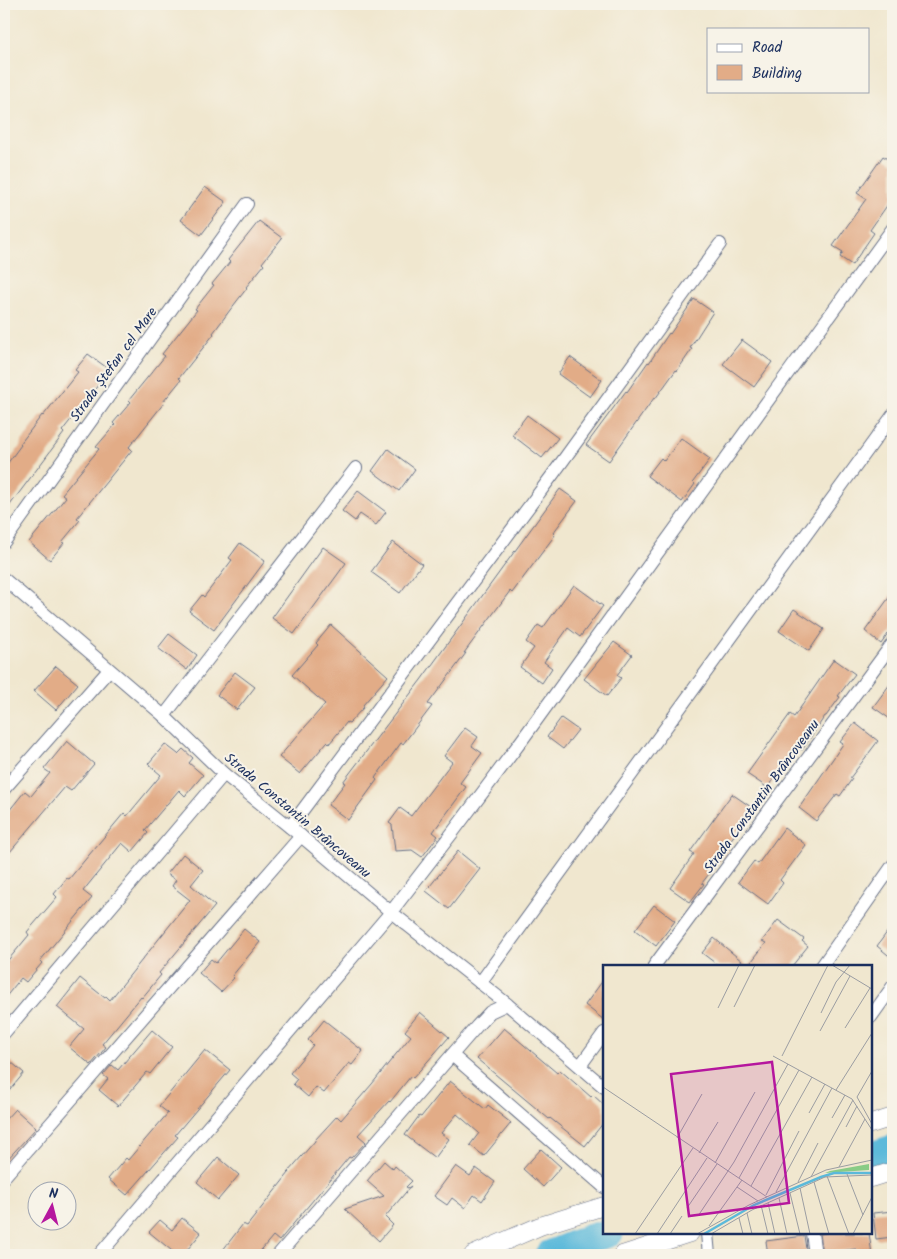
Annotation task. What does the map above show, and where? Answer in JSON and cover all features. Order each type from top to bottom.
[{"type":"street","name":"Strada Ștefan cel Mare","points":[[4,542],[247,204]]},
{"type":"street","points":[[99,1255],[391,912],[453,832],[522,740],[893,228]]},
{"type":"street","points":[[290,827],[551,477],[720,244]]},
{"type":"street","points":[[480,983],[893,415]]},
{"type":"street","points":[[164,716],[356,468]]},
{"type":"street","name":"Strada Constantin Brâncoveanu","points":[[4,579],[164,716],[224,774],[391,912],[507,1004],[603,1086]]},
{"type":"street","name":"Strada Constantin Brâncoveanu","points":[[655,965],[893,643]]},
{"type":"street","points":[[4,789],[108,670]]},
{"type":"street","points":[[4,1033],[224,774]]},
{"type":"street","points":[[4,1177],[301,836]]},
{"type":"street","points":[[823,965],[893,865]]},
{"type":"street","points":[[872,1016],[893,986]]},
{"type":"street","points":[[278,1255],[477,1026],[490,1012],[507,1004]]},
{"type":"street","points":[[580,1066],[603,1034]]},
{"type":"street","points":[[452,1055],[603,1186]]},
{"type":"street","points":[[872,1124],[893,1117]]},
{"type":"street","points":[[872,1178],[893,1171]]},
{"type":"street","points":[[473,1255],[540,1226],[603,1206]]},
{"type":"street","points":[[622,1255],[648,1251],[688,1234]]},
{"type":"street","points":[[707,1234],[709,1255]]},
{"type":"street","points":[[812,1234],[815,1255]]},
{"type":"building","points":[[883,156],[893,163],[893,197],[870,230],[874,233],[852,265],[840,257],[843,252],[833,246],[866,199],[857,193]]},
{"type":"building","points":[[205,187],[226,202],[201,235],[181,220]]},
{"type":"building","points":[[259,221],[282,238],[262,263],[264,265],[246,287],[214,334],[179,378],[181,380],[129,447],[132,450],[77,518],[80,520],[50,560],[29,542],[66,497],[62,494],[99,449],[96,447],[115,425],[113,423],[131,402],[129,400],[165,356],[162,354],[197,310],[195,309],[214,285],[212,284],[230,262],[228,260]]},
{"type":"building","points":[[694,299],[713,312],[677,371],[654,398],[609,461],[586,445],[649,363]]},
{"type":"building","points":[[742,340],[772,362],[754,387],[723,364]]},
{"type":"building","points":[[88,354],[110,370],[62,431],[64,433],[4,513],[4,468],[42,415],[78,372],[75,370]]},
{"type":"building","points":[[570,357],[602,380],[590,397],[558,374]]},
{"type":"building","points":[[527,415],[558,438],[542,458],[512,435]]},
{"type":"building","points":[[681,438],[710,459],[693,482],[695,484],[682,502],[647,476],[661,458],[664,461]]},
{"type":"building","points":[[388,449],[415,469],[399,491],[372,471]]},
{"type":"building","points":[[560,489],[577,501],[553,533],[555,535],[512,593],[510,591],[464,653],[466,653],[428,704],[432,706],[375,778],[377,780],[348,820],[328,805],[345,783],[343,782],[421,680]]},
{"type":"building","points":[[358,491],[386,512],[376,525],[360,514],[355,521],[342,511]]},
{"type":"building","points":[[393,542],[422,564],[400,593],[371,572]]},
{"type":"building","points":[[240,543],[265,561],[214,630],[189,611],[202,595],[204,597],[232,560],[229,558]]},
{"type":"building","points":[[323,547],[346,563],[294,634],[272,618]]},
{"type":"building","points":[[574,585],[603,606],[580,637],[568,628],[544,662],[552,668],[542,683],[520,667],[534,648],[526,642],[538,625],[543,628]]},
{"type":"building","points":[[893,592],[893,627],[881,644],[865,631]]},
{"type":"building","points":[[794,609],[824,629],[809,651],[779,631]]},
{"type":"building","points":[[331,625],[388,676],[363,705],[364,707],[349,723],[347,722],[329,744],[327,742],[300,774],[279,757],[325,704],[292,675],[318,645],[316,643]]},
{"type":"building","points":[[169,634],[197,655],[187,670],[158,648]]},
{"type":"building","points":[[614,642],[632,655],[617,675],[621,678],[607,696],[584,679]]},
{"type":"building","points":[[834,659],[855,674],[802,750],[796,746],[768,788],[747,774],[790,714],[794,717]]},
{"type":"building","points":[[56,666],[78,684],[56,710],[34,691]]},
{"type":"building","points":[[235,672],[255,687],[237,710],[217,695]]},
{"type":"building","points":[[893,680],[893,721],[873,707]]},
{"type":"building","points":[[561,718],[578,730],[563,749],[547,737]]},
{"type":"building","points":[[855,723],[878,741],[850,778],[852,779],[840,796],[837,794],[816,821],[799,808],[843,744],[840,742]]},
{"type":"building","points":[[465,728],[478,737],[472,746],[482,753],[460,783],[466,787],[433,832],[438,836],[422,857],[412,850],[395,851],[392,825],[389,823],[400,808],[411,816],[452,762],[444,756]]},
{"type":"building","points":[[67,741],[94,764],[71,791],[65,787],[4,859],[4,817],[25,791],[31,796],[50,773],[44,769]]},
{"type":"building","points":[[165,744],[178,754],[183,749],[193,758],[189,763],[203,775],[185,796],[179,790],[145,830],[148,833],[132,852],[122,843],[83,891],[92,898],[40,961],[42,963],[26,982],[21,978],[4,999],[4,965],[29,935],[27,932],[57,897],[54,894],[67,878],[69,879],[124,813],[127,816],[161,775],[148,764]]},
{"type":"building","points":[[732,794],[754,809],[726,846],[729,848],[690,902],[670,888],[694,854],[690,852]]},
{"type":"building","points":[[784,828],[806,845],[780,880],[783,883],[768,904],[738,882],[754,861],[758,864]]},
{"type":"building","points":[[458,851],[480,869],[449,909],[426,891]]},
{"type":"building","points":[[183,854],[203,870],[191,885],[215,906],[159,973],[161,975],[102,1044],[106,1047],[91,1065],[69,1047],[84,1029],[57,1007],[80,978],[110,1000],[190,900],[172,886],[176,880],[167,874]]},
{"type":"building","points":[[654,905],[675,921],[656,946],[635,930]]},
{"type":"building","points":[[778,920],[804,939],[802,941],[808,946],[793,965],[749,965],[766,943],[762,941]]},
{"type":"building","points":[[893,924],[893,959],[877,946]]},
{"type":"building","points":[[244,929],[260,942],[232,976],[234,978],[221,992],[199,973],[211,959],[216,963]]},
{"type":"building","points":[[714,938],[747,965],[718,965],[702,953]]},
{"type":"building","points":[[603,980],[603,1019],[585,1005]]},
{"type":"building","points":[[420,1012],[449,1037],[413,1078],[411,1076],[390,1102],[358,1135],[366,1142],[351,1158],[349,1157],[279,1241],[273,1236],[257,1255],[219,1255],[243,1224],[247,1226],[315,1140],[337,1116],[341,1120],[372,1084],[411,1036],[405,1031]]},
{"type":"building","points":[[324,1020],[363,1051],[352,1065],[349,1063],[324,1093],[316,1087],[308,1097],[293,1084],[297,1079],[290,1073],[313,1045],[308,1040]]},
{"type":"building","points":[[504,1028],[557,1073],[560,1070],[591,1097],[593,1095],[603,1104],[603,1123],[585,1146],[549,1119],[477,1059]]},
{"type":"building","points":[[152,1030],[172,1047],[150,1074],[147,1072],[118,1106],[99,1090],[108,1079],[103,1075],[112,1065],[118,1070]]},
{"type":"building","points":[[205,1050],[230,1070],[175,1135],[178,1137],[127,1195],[108,1179],[126,1158],[128,1160],[168,1113],[159,1106]]},
{"type":"building","points":[[4,1056],[24,1073],[4,1097]]},
{"type":"building","points":[[450,1081],[485,1109],[488,1105],[511,1123],[484,1156],[470,1145],[479,1133],[457,1114],[441,1133],[449,1139],[435,1158],[405,1135]]},
{"type":"building","points":[[15,1109],[36,1128],[4,1163],[4,1121]]},
{"type":"building","points":[[541,1149],[561,1167],[543,1187],[523,1169]]},
{"type":"building","points":[[218,1157],[239,1175],[218,1200],[197,1182]]},
{"type":"building","points":[[384,1161],[393,1169],[395,1166],[412,1181],[406,1187],[411,1186],[385,1217],[393,1225],[379,1241],[345,1209],[384,1196],[367,1181]]},
{"type":"building","points":[[456,1166],[470,1176],[476,1168],[495,1182],[482,1201],[474,1195],[465,1208],[452,1198],[447,1205],[434,1196]]},
{"type":"building","points":[[893,1211],[893,1237],[876,1239],[873,1213]]},
{"type":"building","points":[[182,1218],[201,1233],[183,1255],[177,1255],[149,1232],[160,1220],[172,1230]]},
{"type":"building","points":[[820,1234],[869,1234],[872,1255],[857,1255],[856,1249],[823,1253]]},
{"type":"building","points":[[804,1236],[807,1255],[768,1255],[766,1241]]},
{"type":"waterway","points":[[872,1156],[893,1149]]},
{"type":"waterway","points":[[549,1255],[606,1234]]}]
